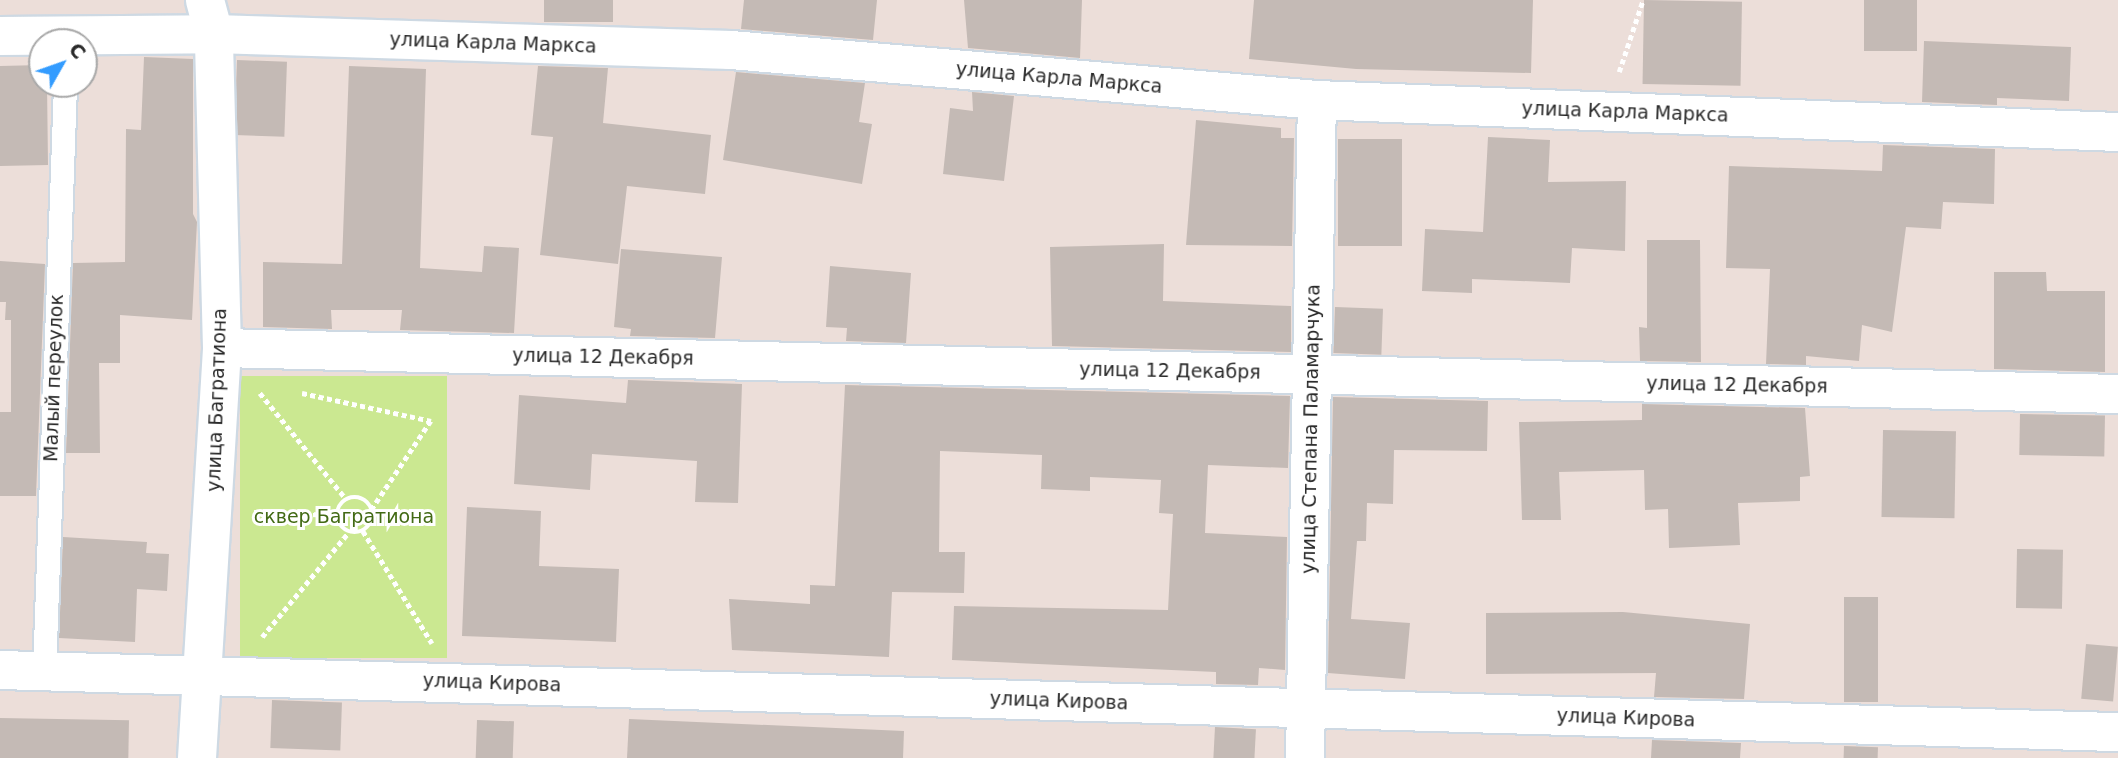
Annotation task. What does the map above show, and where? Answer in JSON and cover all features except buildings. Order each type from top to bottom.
[{"type":"street","name":"улица Карла Маркса","points":[[98,33],[209,17],[732,50],[1317,100],[2118,132]]},
{"type":"street","name":"улица Багратиона","points":[[197,758],[222,348],[209,17]]},
{"type":"street","name":"улица Карла Маркса","points":[[0,36],[28,37]]},
{"type":"street","name":"улица Степана Паламарчука","points":[[1305,758],[1317,100]]},
{"type":"street","name":"улица 12 Декабря","points":[[222,348],[2118,394]]},
{"type":"street","name":"улица Кирова","points":[[0,670],[201,673],[2118,732]]},
{"type":"lane","name":"Малый переулок","points":[[44,672],[64,98]]},
{"type":"path","points":[[1605,112],[1643,0]]},
{"type":"path","points":[[250,382],[348,500]]},
{"type":"path","points":[[256,644],[349,532],[363,531],[371,524],[372,509],[430,421],[289,390]]},
{"type":"path","points":[[337,516],[348,500],[359,498],[372,509]]},
{"type":"path","points":[[254,512],[337,516]]},
{"type":"path","points":[[337,516],[349,532]]},
{"type":"path","points":[[363,531],[434,646]]},
{"type":"green space","name":"сквер Багратиона","points":[[240,376],[447,376],[447,658],[240,658]]}]
